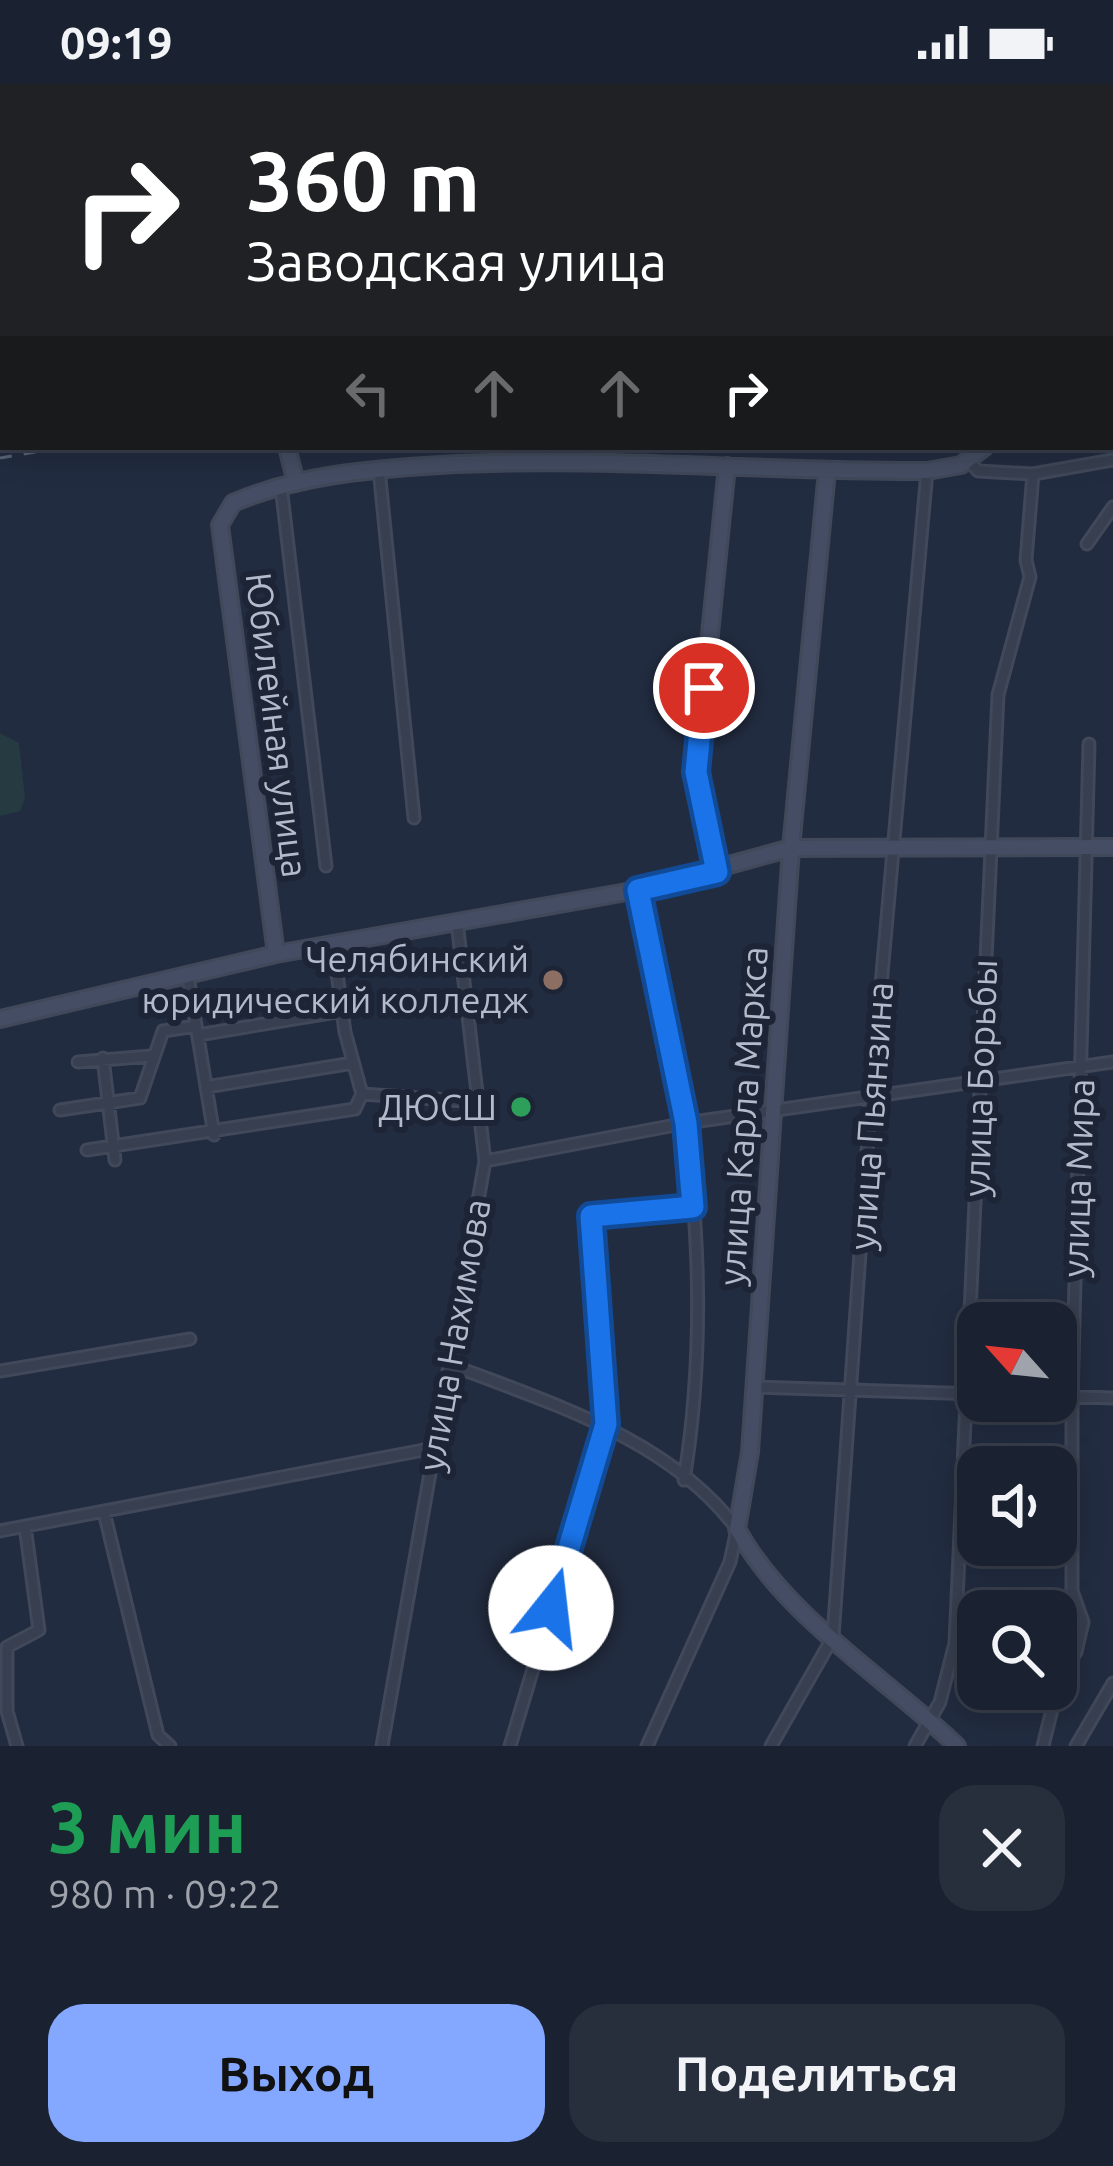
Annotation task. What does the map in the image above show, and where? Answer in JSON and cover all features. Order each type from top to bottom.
[{"type":"main road","points":[[286,450],[288,485],[379,469],[505,461],[928,471],[969,461],[982,450]]},
{"type":"main road","points":[[717,872],[696,772],[727,466]]},
{"type":"main road","name":"улица Карла Маркса","points":[[737,1528],[750,1452],[791,848],[826,471]]},
{"type":"main road","name":"Юбилейная улица","points":[[276,954],[220,525],[230,506],[288,485]]},
{"type":"main road","points":[[0,1019],[276,954],[638,890],[791,848],[1113,848]]},
{"type":"main road","points":[[737,1528],[758,1558],[833,1637],[957,1746]]},
{"type":"street","points":[[969,461],[978,471],[1033,474],[1113,460]]},
{"type":"street","points":[[379,469],[414,818]]},
{"type":"street","name":"улица Пьянзина","points":[[771,1746],[833,1637],[871,1097],[928,471]]},
{"type":"street","name":"улица Борьбы","points":[[974,1302],[998,695],[1030,577],[1026,560],[1033,474]]},
{"type":"street","points":[[288,485],[326,866]]},
{"type":"street","points":[[1087,544],[1113,507]]},
{"type":"street","name":"улица Мира","points":[[1075,1302],[1089,744]]},
{"type":"street","points":[[638,890],[686,1123],[693,1207],[699,1387],[684,1480]]},
{"type":"street","name":"улица Нахимова","points":[[382,1746],[484,1161],[457,922]]},
{"type":"street","points":[[88,1150],[214,1135],[355,1109],[362,1094],[342,1011],[333,944]]},
{"type":"street","points":[[188,976],[214,1135]]},
{"type":"street","points":[[60,1110],[140,1098],[163,1030],[342,1011]]},
{"type":"street","points":[[78,1062],[151,1056]]},
{"type":"street","points":[[103,1058],[115,1160]]},
{"type":"street","points":[[484,1161],[686,1123],[1113,1062]]},
{"type":"street","points":[[206,1088],[353,1064]]},
{"type":"street","points":[[362,1094],[478,1102]]},
{"type":"street","points":[[510,1746],[606,1424],[591,1216],[693,1207]]},
{"type":"street","points":[[0,1371],[190,1339]]},
{"type":"street","points":[[449,1364],[606,1424],[684,1480],[737,1528]]},
{"type":"street","points":[[753,1387],[957,1394]]},
{"type":"street","points":[[1077,1397],[1113,1398]]},
{"type":"street","name":"улица Борьбы","points":[[915,1746],[932,1722],[955,1643],[970,1422]]},
{"type":"street","name":"улица Мира","points":[[1043,1746],[1060,1676],[1076,1652],[1083,1622],[1072,1591],[1072,1422]]},
{"type":"street","points":[[0,1531],[434,1448]]},
{"type":"street","points":[[104,1512],[158,1735],[170,1746]]},
{"type":"street","points":[[17,1746],[8,1711],[7,1648],[39,1630],[26,1526]]},
{"type":"street","name":"улица Карла Маркса","points":[[647,1746],[730,1562],[737,1528]]},
{"type":"street","points":[[730,1562],[758,1558]]},
{"type":"street","points":[[1076,1746],[1113,1683]]},
{"type":"green space","points":[[0,733],[19,743],[25,798],[20,811],[0,816]]},
{"type":"railway","points":[[0,458],[47,450]]},
{"type":"place","name":"Челябинский юридический колледж","points":[[553,980]]},
{"type":"place","name":"ДЮСШ","points":[[521,1107]]},
{"type":"route","points":[[551,1608],[606,1424],[591,1216],[693,1207],[686,1123],[638,890],[717,872],[696,772],[704,688]]}]
